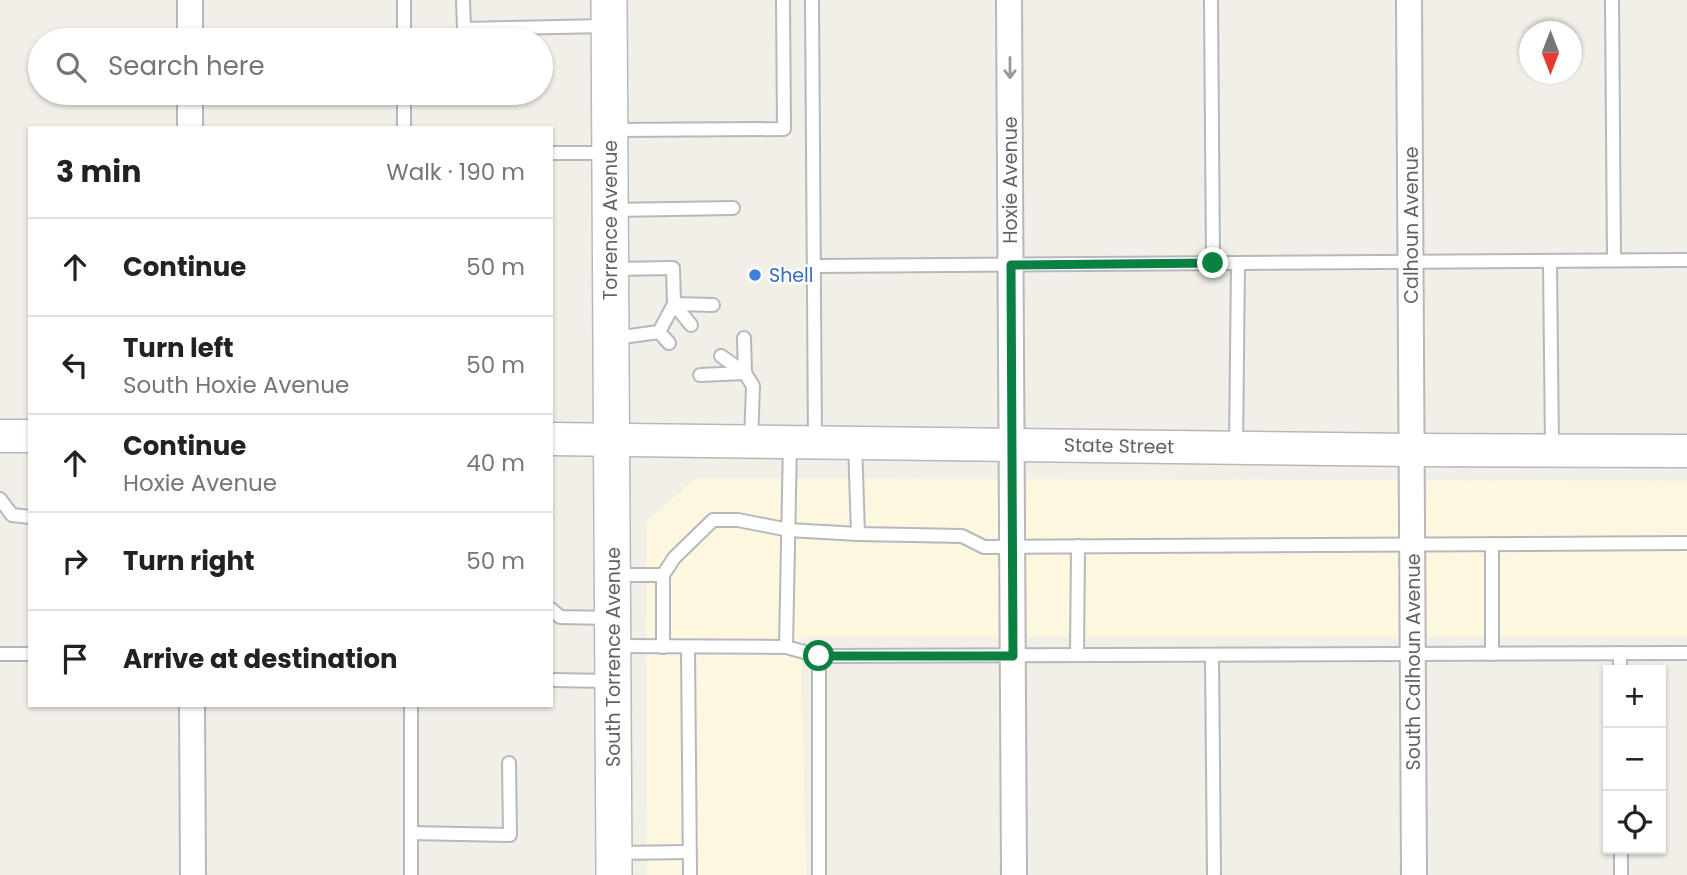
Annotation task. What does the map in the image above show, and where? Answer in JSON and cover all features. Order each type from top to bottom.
[{"type":"main road","name":"Torrence Avenue","points":[[609,13],[611,439]]},
{"type":"main road","name":"South Torrence Avenue","points":[[611,439],[614,864]]},
{"type":"street","points":[[190,0],[190,28]]},
{"type":"street","name":"Hoxie Avenue","points":[[1009,0],[1014,875]]},
{"type":"street","name":"Calhoun Avenue","points":[[1409,0],[1412,450]]},
{"type":"street","points":[[190,105],[190,126]]},
{"type":"street","points":[[0,436],[28,436]]},
{"type":"street","name":"State Street","points":[[553,439],[1687,451]]},
{"type":"street","name":"South Calhoun Avenue","points":[[1412,450],[1415,875]]},
{"type":"street","points":[[192,707],[193,875]]},
{"type":"lane","points":[[404,0],[404,28]]},
{"type":"lane","points":[[463,0],[464,28]]},
{"type":"lane","points":[[553,153],[610,142],[784,129],[783,0]]},
{"type":"lane","points":[[786,647],[789,530],[803,442],[814,266],[812,0]]},
{"type":"lane","points":[[1211,0],[1213,263]]},
{"type":"lane","points":[[1612,0],[1614,260]]},
{"type":"lane","points":[[473,28],[609,13]]},
{"type":"lane","points":[[404,105],[404,126]]},
{"type":"lane","points":[[610,210],[733,208]]},
{"type":"lane","points":[[814,266],[1687,260]]},
{"type":"lane","points":[[1550,261],[1552,450]]},
{"type":"lane","points":[[1236,447],[1238,263]]},
{"type":"lane","points":[[610,269],[673,268],[674,304],[659,332]]},
{"type":"lane","points":[[674,304],[713,305]]},
{"type":"lane","points":[[674,304],[691,325]]},
{"type":"lane","points":[[611,338],[659,332]]},
{"type":"lane","points":[[659,332],[669,343]]},
{"type":"lane","points":[[744,338],[745,373]]},
{"type":"lane","points":[[721,356],[745,373],[753,386],[751,441]]},
{"type":"lane","points":[[700,375],[745,373]]},
{"type":"lane","points":[[855,442],[858,534]]},
{"type":"lane","points":[[0,499],[12,515],[28,517]]},
{"type":"lane","points":[[663,647],[663,575],[674,558],[713,520],[738,520],[789,530],[962,536],[984,547],[1687,543]]},
{"type":"lane","points":[[1492,544],[1492,654]]},
{"type":"lane","points":[[1077,655],[1078,546]]},
{"type":"lane","points":[[612,575],[663,575]]},
{"type":"lane","points":[[553,611],[560,617],[663,647],[786,647],[819,656],[1687,653]]},
{"type":"lane","points":[[688,647],[690,875]]},
{"type":"lane","points":[[0,654],[28,653]]},
{"type":"lane","points":[[1620,653],[1620,665]]},
{"type":"lane","points":[[1212,655],[1214,875]]},
{"type":"lane","points":[[819,656],[819,875]]},
{"type":"lane","points":[[553,680],[613,681]]},
{"type":"lane","points":[[411,707],[411,875]]},
{"type":"lane","points":[[411,832],[510,835],[509,763]]},
{"type":"lane","points":[[614,864],[690,852]]},
{"type":"lane","points":[[1620,854],[1621,875]]},
{"type":"shaded area","points":[[696,478],[1687,481],[1687,637],[801,637],[806,875],[647,875],[646,522]]},
{"type":"place","name":"Shell","points":[[755,275]]},
{"type":"route","points":[[819,656],[1013,656],[1011,265],[1213,263]]}]
